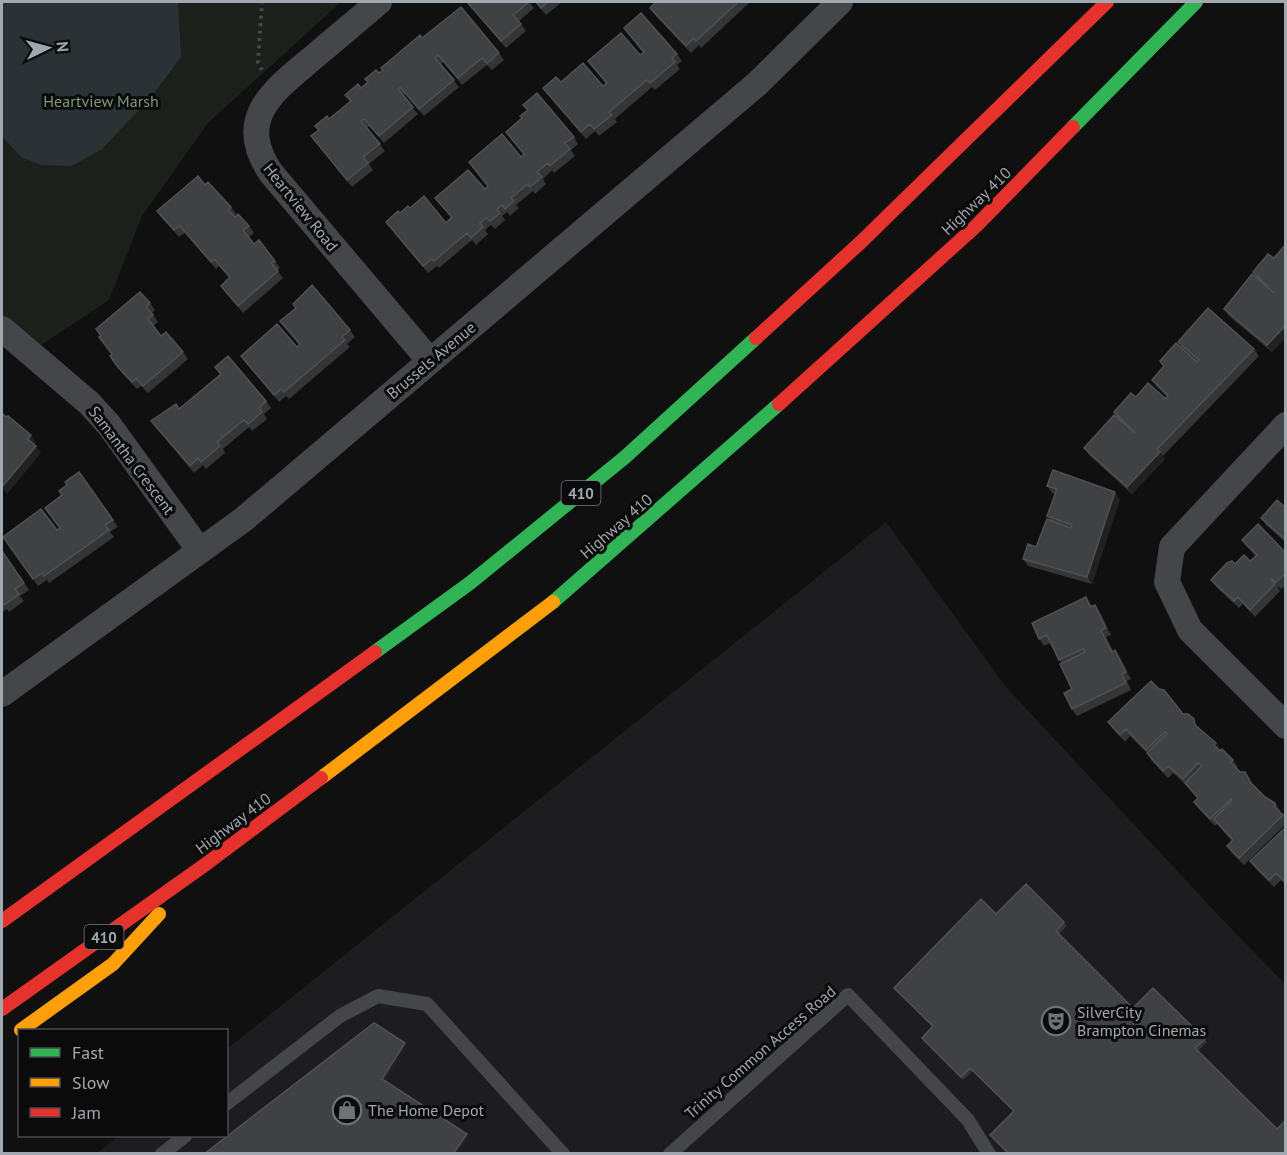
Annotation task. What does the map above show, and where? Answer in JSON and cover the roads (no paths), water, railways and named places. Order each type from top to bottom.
[{"type":"highway","name":"410","points":[[2,921],[470,582],[624,458],[861,242],[1107,2]]},
{"type":"highway","name":"Highway 410","points":[[2,1009],[206,864],[535,618],[703,473],[976,225],[1196,2]]},
{"type":"highway","points":[[23,1029],[113,964],[206,864]]},
{"type":"street","name":"Heartview Road","points":[[379,2],[271,93],[259,115],[257,139],[261,158],[271,173],[430,361]]},
{"type":"street","name":"Brussels Avenue","points":[[2,694],[244,519],[757,84],[840,2]]},
{"type":"street","name":"Samantha Crescent","points":[[2,329],[89,404],[109,425],[200,551]]},
{"type":"street","points":[[1286,425],[1172,547],[1167,582],[1190,630],[1286,726]]},
{"type":"lane","name":"Trinity Common Access Road","points":[[670,1154],[848,995],[968,1120],[989,1154]]},
{"type":"lane","points":[[228,1102],[340,1016],[378,996],[427,1004],[563,1154]]},
{"type":"lane","points":[[162,1154],[184,1137]]},
{"type":"place","name":"SilverCity Brampton Cinemas","points":[[1056,1021]]},
{"type":"place","name":"The Home Depot","points":[[347,1110]]},
{"type":"park label","name":"Heartview Marsh","points":[[101,101]]}]
